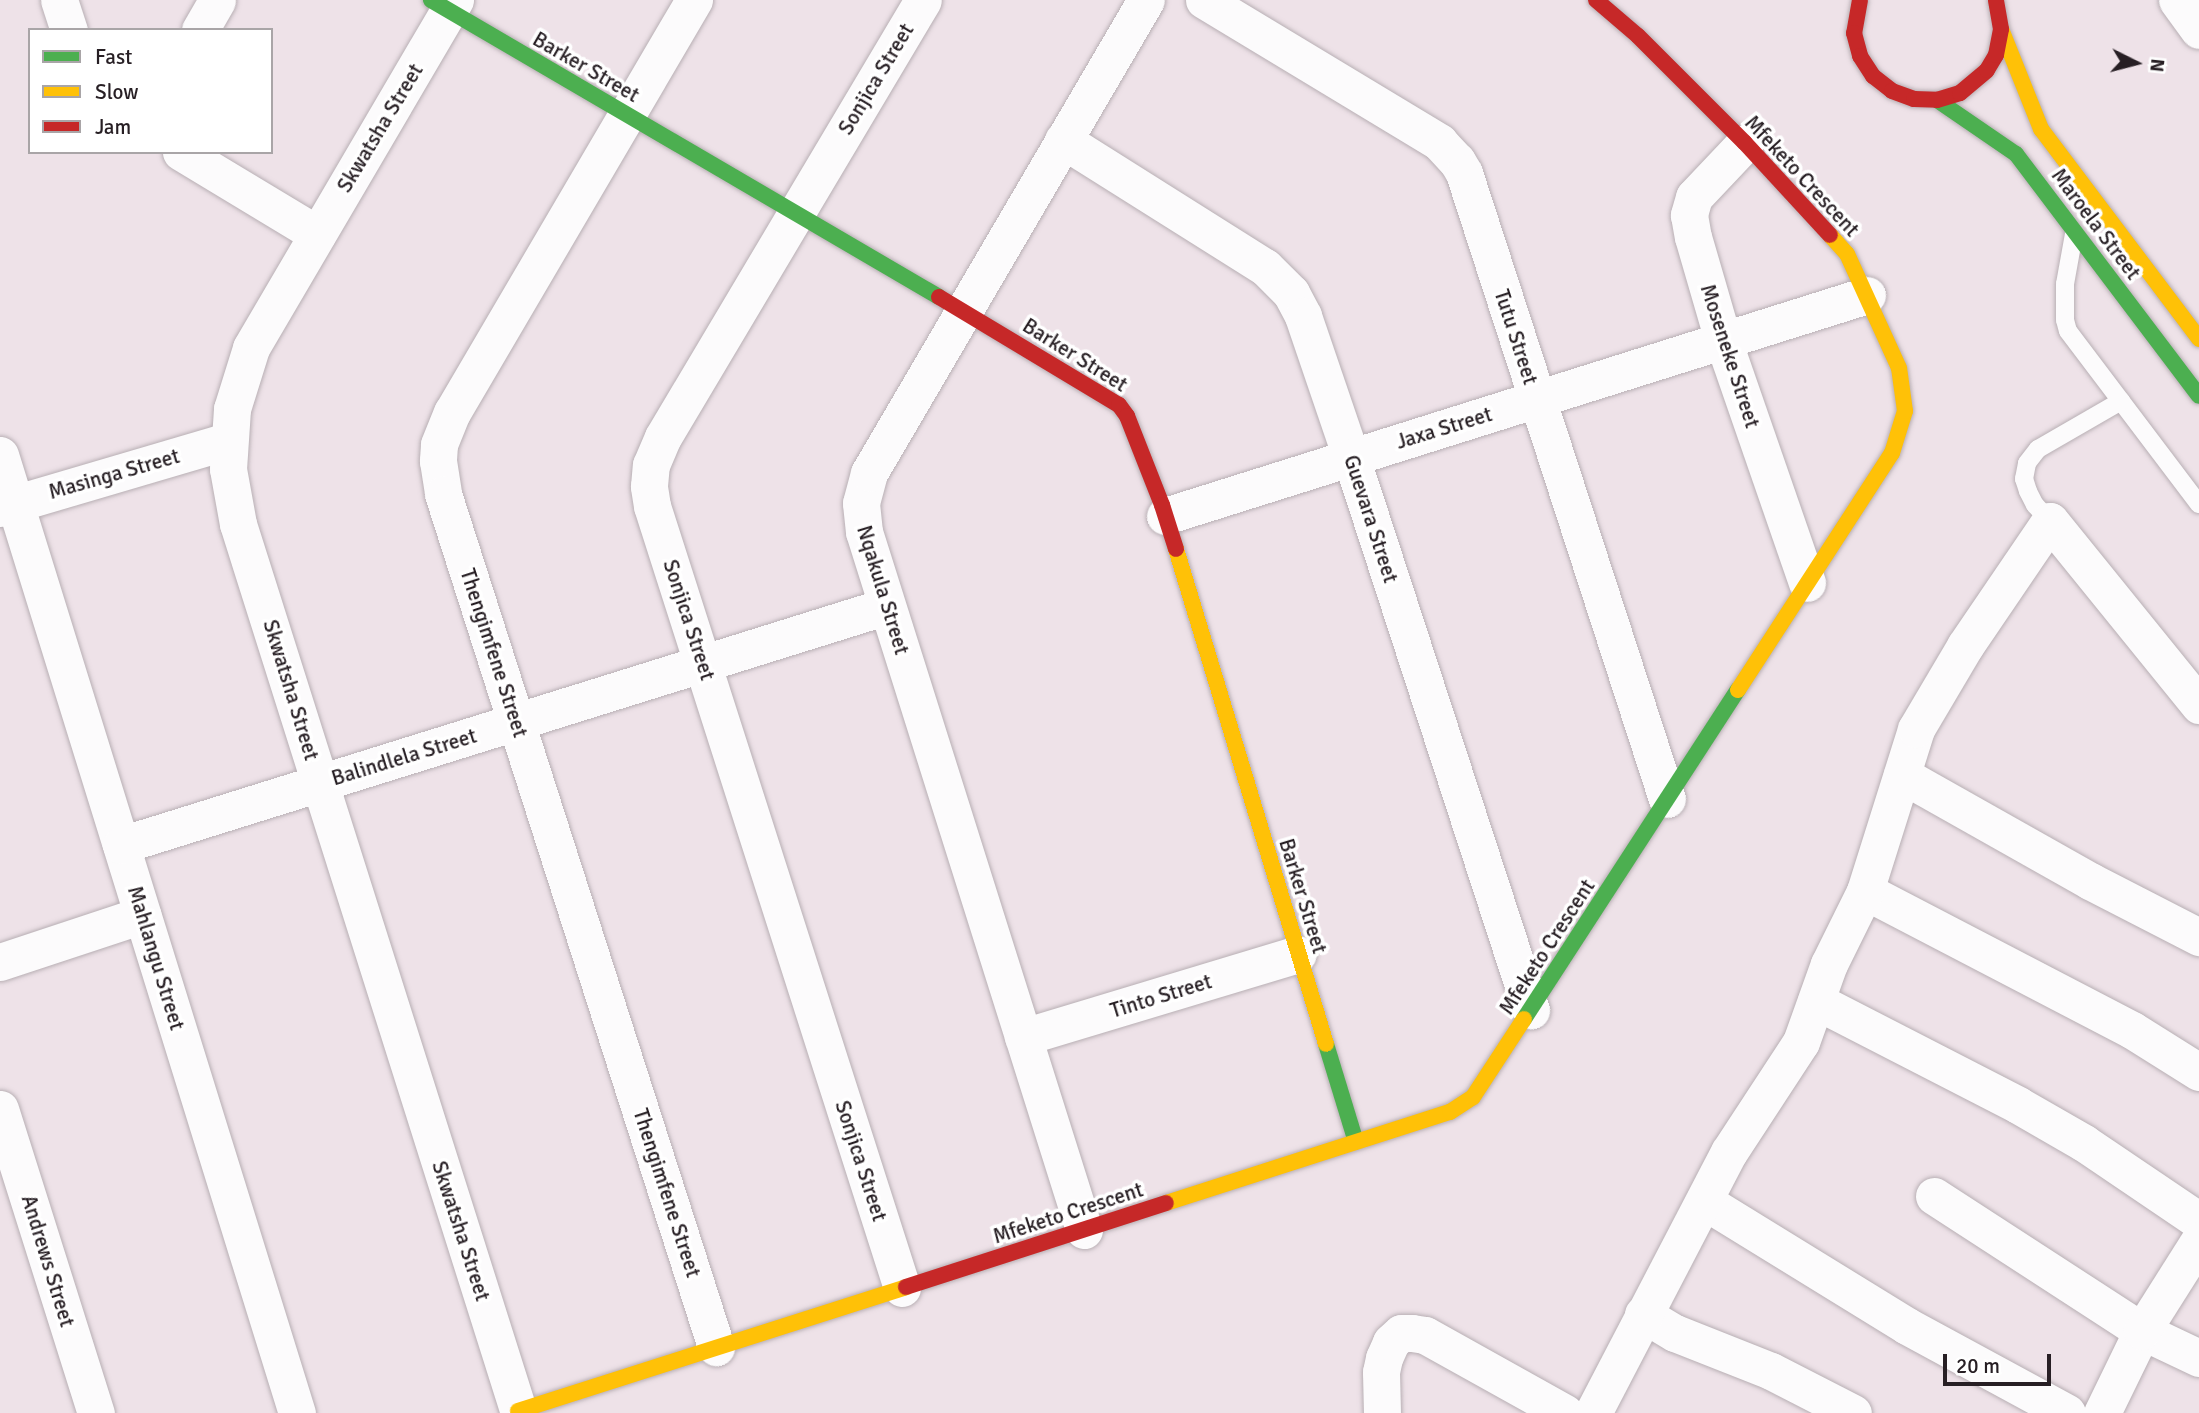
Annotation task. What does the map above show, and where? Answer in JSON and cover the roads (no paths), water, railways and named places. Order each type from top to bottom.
[{"type":"street","points":[[59,0],[68,28]]},
{"type":"street","points":[[201,28],[217,0]]},
{"type":"street","name":"Thengimfene Street","points":[[694,0],[452,412],[439,444],[441,486],[716,1347]]},
{"type":"street","name":"Sonjica Street","points":[[902,1288],[652,506],[651,465],[663,438],[923,0]]},
{"type":"street","name":"Nqakula Street","points":[[1084,1230],[864,532],[861,503],[863,488],[1146,0]]},
{"type":"street","name":"Tutu Street","points":[[1204,0],[1449,150],[1464,173],[1667,799]]},
{"type":"street","name":"Mfeketo Crescent","points":[[518,1412],[1450,1112],[1463,1106],[1480,1086],[1892,453],[1901,433],[1904,389],[1899,368],[1847,254],[1745,143],[1630,28],[1596,0]]},
{"type":"street","points":[[1854,33],[1860,0]]},
{"type":"street","points":[[1839,11],[1854,33],[1860,56],[1873,76],[1892,91],[1914,99],[1937,100],[1960,93],[1987,70],[1996,55],[2001,29],[1996,0]]},
{"type":"street","points":[[2177,0],[2199,30]]},
{"type":"street","name":"Barker Street","points":[[445,4],[627,115],[1108,396],[1119,405],[1127,416],[1166,516],[1356,1142]]},
{"type":"street","name":"Skwatsha Street","points":[[445,4],[251,348],[237,389],[228,441],[232,497],[238,524],[518,1412]]},
{"type":"street","name":"Maroela Street","points":[[2001,29],[2041,129],[2199,340]]},
{"type":"street","name":"Maroela Street","points":[[1937,100],[2016,154],[2199,396]]},
{"type":"street","name":"Guevara Street","points":[[1063,140],[1265,267],[1282,282],[1303,316],[1531,1010]]},
{"type":"street","name":"Moseneke Street","points":[[1745,143],[1694,197],[1689,215],[1723,340],[1807,583]]},
{"type":"street","points":[[184,154],[317,234]]},
{"type":"street","name":"Jaxa Street","points":[[1166,516],[1867,295]]},
{"type":"street","name":"Masinga Street","points":[[7,505],[228,441]]},
{"type":"street","name":"Mahlangu Street","points":[[0,456],[7,505],[121,845],[297,1413]]},
{"type":"street","points":[[1593,1413],[1748,1119],[1788,1065],[1829,964],[1866,891],[1916,729],[1935,694],[2050,521],[2199,705]]},
{"type":"street","name":"Balindlela Street","points":[[121,845],[887,606]]},
{"type":"street","points":[[1902,775],[2090,881],[2199,937]]},
{"type":"street","points":[[1866,891],[2132,1030],[2199,1072]]},
{"type":"street","points":[[0,962],[142,915]]},
{"type":"street","name":"Tinto Street","points":[[1023,1037],[1298,954]]},
{"type":"street","points":[[1816,1000],[2018,1105],[2084,1143],[2199,1221]]},
{"type":"street","name":"Andrews Street","points":[[0,1109],[96,1413]]},
{"type":"street","points":[[1934,1196],[2142,1331],[2199,1357]]},
{"type":"street","points":[[1704,1201],[1907,1326],[2067,1413]]},
{"type":"street","points":[[2102,1413],[2142,1331],[2199,1241]]},
{"type":"street","points":[[1643,1314],[1675,1333],[1771,1371],[1853,1413]]},
{"type":"street","points":[[1382,1413],[1381,1372],[1384,1358],[1391,1342],[1401,1333],[1412,1333],[1440,1343],[1565,1413]]},
{"type":"lane","points":[[2075,231],[2066,284],[2065,320],[2068,331],[2199,504]]},
{"type":"lane","points":[[2050,521],[2035,505],[2028,491],[2024,479],[2027,463],[2038,449],[2121,401]]}]
